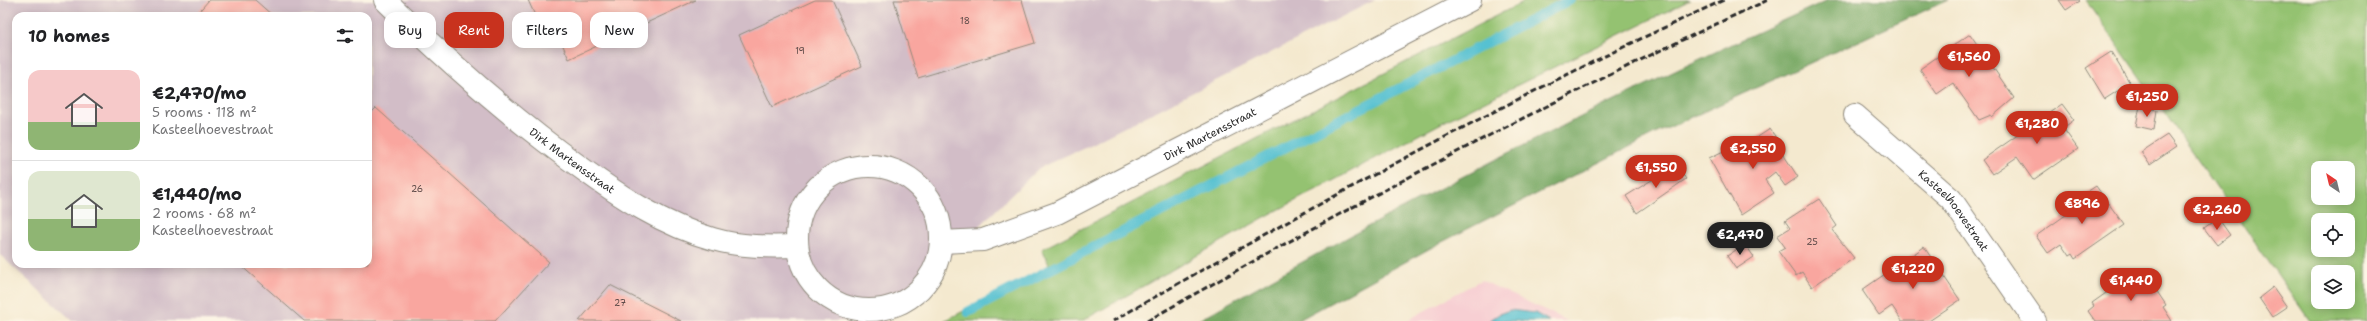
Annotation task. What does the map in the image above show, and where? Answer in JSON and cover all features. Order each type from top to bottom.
[{"type":"street","name":"Dirk Martensstraat","points":[[385,0],[446,60],[538,136],[631,204],[713,240],[760,247],[797,246]]},
{"type":"street","name":"Dirk Martensstraat","points":[[941,242],[983,240],[1057,213],[1470,0]]},
{"type":"street","name":"Kasteelhoevestraat","points":[[1855,115],[1907,158],[1951,199],[2035,321]]},
{"type":"street","points":[[866,166],[894,170],[920,187],[936,213],[941,242],[933,270],[914,294],[887,308],[869,311],[852,308],[834,301],[819,291],[802,266],[797,246],[800,217],[805,203],[814,191],[837,173],[851,168],[866,166]]},
{"type":"shaded area","points":[[0,0],[1375,0],[1089,145],[1039,168],[883,321],[73,321],[14,268],[372,268],[372,12],[12,12],[12,266],[0,255]]},
{"type":"shaded area","points":[[1481,280],[1568,321],[1406,321]]},
{"type":"green space","points":[[1527,0],[1690,0],[1453,117],[1263,218],[1082,321],[944,321],[1050,267],[1042,249]]},
{"type":"green space","points":[[1828,0],[1948,0],[1655,134],[1440,243],[1297,321],[1197,321],[1352,235],[1509,153],[1588,113]]},
{"type":"green space","points":[[2086,0],[2367,0],[2367,321],[2310,321]]},
{"type":"water","points":[[1510,310],[1535,313],[1549,321],[1489,321],[1499,314]]},
{"type":"building","points":[[209,0],[255,0],[268,12],[198,12]]},
{"type":"building","points":[[528,0],[696,0],[648,22],[648,12],[590,12],[590,48],[593,48],[569,59],[564,48],[582,48],[582,12],[533,12]]},
{"type":"building","points":[[815,0],[832,0],[862,66],[772,107],[739,35]]},
{"type":"building","points":[[894,0],[1022,0],[1035,43],[918,78]]},
{"type":"building","points":[[2059,0],[2079,0],[2080,1],[2066,10]]},
{"type":"building","points":[[1970,34],[2014,98],[1992,117],[1991,115],[1979,120],[1953,83],[1937,94],[1920,69]]},
{"type":"building","points":[[2111,52],[2130,83],[2105,99],[2086,68]]},
{"type":"building","points":[[2062,104],[2074,120],[2063,128],[2078,149],[2033,180],[2017,157],[1992,174],[1982,160]]},
{"type":"building","points":[[2140,106],[2157,110],[2154,130],[2136,126]]},
{"type":"building","points":[[376,108],[549,262],[495,321],[304,321],[244,268],[372,268],[372,112]]},
{"type":"building","points":[[1770,129],[1784,149],[1781,151],[1798,177],[1785,186],[1775,172],[1765,180],[1774,193],[1741,215],[1709,158],[1744,141],[1747,144]]},
{"type":"building","points":[[2167,135],[2176,147],[2150,165],[2141,152]]},
{"type":"building","points":[[1676,165],[1686,179],[1637,213],[1626,196]]},
{"type":"building","points":[[2096,186],[2124,225],[2075,259],[2072,254],[2069,256],[2061,244],[2048,253],[2036,236],[2070,212],[2066,206]]},
{"type":"building","points":[[1819,199],[1837,226],[1832,230],[1854,258],[1812,287],[1802,272],[1796,276],[1778,251],[1785,247],[1777,236],[1790,228],[1785,221]]},
{"type":"building","points":[[2218,218],[2230,235],[2217,245],[2204,228]]},
{"type":"building","points":[[1745,244],[1754,257],[1736,269],[1727,256]]},
{"type":"building","points":[[1924,247],[1960,300],[1929,321],[1902,321],[1892,306],[1879,315],[1862,290]]},
{"type":"building","points":[[2137,271],[2140,275],[2144,272],[2166,305],[2163,307],[2172,321],[2095,321],[2088,311],[2094,306],[2092,303]]},
{"type":"building","points":[[610,285],[681,321],[579,321]]},
{"type":"building","points":[[2273,287],[2287,307],[2272,317],[2259,298]]},
{"type":"waterway","points":[[968,312],[1570,0]]},
{"type":"railway","points":[[1113,321],[1339,194],[1491,113],[1646,36],[1724,0]]},
{"type":"railway","points":[[1147,321],[1376,194],[1610,75],[1768,0]]}]
